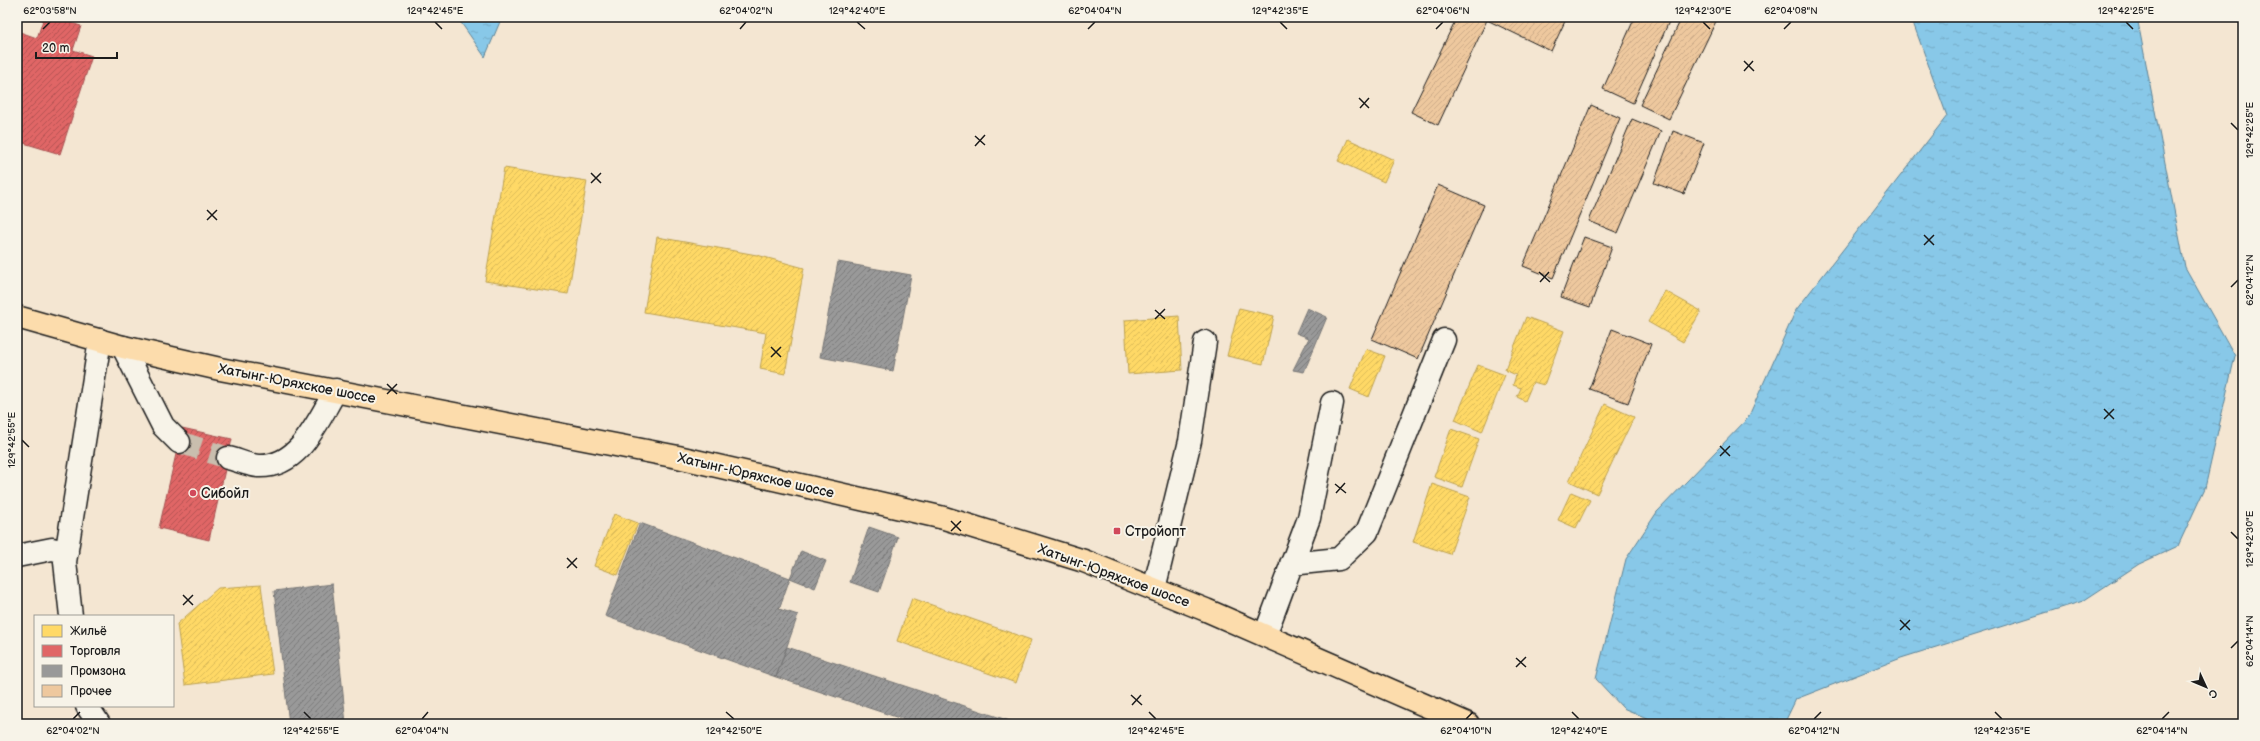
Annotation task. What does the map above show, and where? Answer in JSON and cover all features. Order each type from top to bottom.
[{"type":"main road","name":"Хатынг-Юряхское шоссе","points":[[20,322],[220,369],[336,390],[678,457],[944,518],[1084,561],[1265,635],[1461,723]]},
{"type":"lane","points":[[71,615],[65,562],[100,340]]},
{"type":"lane","points":[[1291,564],[1339,559],[1367,532],[1444,340]]},
{"type":"lane","points":[[1154,589],[1190,441],[1205,342]]},
{"type":"lane","points":[[123,347],[163,426],[179,442]]},
{"type":"lane","points":[[228,458],[258,466],[277,464],[301,448],[336,390]]},
{"type":"lane","points":[[1265,635],[1309,518],[1332,403]]},
{"type":"lane","points":[[17,556],[52,549],[67,552]]},
{"type":"lane","points":[[88,707],[99,724]]},
{"type":"water","points":[[457,17],[502,17],[485,57]]},
{"type":"water","points":[[1911,17],[2137,17],[2185,267],[2235,356],[2205,488],[2178,546],[2139,564],[2083,601],[1901,658],[1796,699],[1784,724],[1661,724],[1623,708],[1596,679],[1626,559],[1657,512],[1748,418],[1796,310],[1947,116]]},
{"type":"building: Жильё","points":[[1348,139],[1394,160],[1384,182],[1338,161]]},
{"type":"building: Жильё","points":[[504,168],[587,181],[568,294],[485,281]]},
{"type":"building: Жильё","points":[[657,237],[757,255],[804,268],[785,374],[760,369],[766,333],[644,312]]},
{"type":"building: Жильё","points":[[1665,291],[1701,311],[1683,342],[1648,322]]},
{"type":"building: Жильё","points":[[1239,308],[1274,316],[1263,364],[1227,356]]},
{"type":"building: Жильё","points":[[1179,316],[1182,370],[1128,374],[1125,320]]},
{"type":"building: Жильё","points":[[1526,317],[1564,331],[1544,385],[1533,382],[1525,401],[1517,397],[1521,388],[1513,385],[1516,375],[1505,370]]},
{"type":"building: Жильё","points":[[1366,349],[1385,356],[1369,397],[1350,389]]},
{"type":"building: Жильё","points":[[1478,365],[1505,375],[1482,432],[1455,420]]},
{"type":"building: Жильё","points":[[1605,404],[1634,417],[1597,494],[1569,481]]},
{"type":"building: Жильё","points":[[1451,429],[1479,439],[1462,487],[1434,477]]},
{"type":"building: Жильё","points":[[1432,484],[1470,497],[1450,554],[1413,542]]},
{"type":"building: Жильё","points":[[1571,492],[1590,500],[1576,528],[1558,520]]},
{"type":"building: Жильё","points":[[614,514],[638,523],[618,575],[594,566]]},
{"type":"building: Жильё","points":[[261,585],[273,674],[185,685],[177,624],[218,588]]},
{"type":"building: Жильё","points":[[912,598],[1031,640],[1016,683],[897,641]]},
{"type":"building: Торговля","points":[[44,17],[53,17],[81,26],[73,50],[92,56],[60,154],[17,141],[17,31],[37,38]]},
{"type":"building: Торговля","name":"Сибойл","points":[[182,428],[232,439],[209,540],[159,528]]},
{"type":"building: Промзона","points":[[838,262],[911,275],[893,371],[820,357]]},
{"type":"building: Промзона","points":[[1307,308],[1327,317],[1304,372],[1293,370],[1309,338],[1296,333]]},
{"type":"building: Промзона","points":[[640,523],[790,578],[779,609],[798,615],[776,677],[605,616]]},
{"type":"building: Промзона","points":[[869,527],[898,537],[879,592],[850,582]]},
{"type":"building: Промзона","points":[[801,551],[826,561],[815,588],[790,578]]},
{"type":"building: Промзона","points":[[332,584],[346,724],[289,724],[274,591]]},
{"type":"building: Промзона","points":[[787,647],[1019,724],[917,724],[776,677]]},
{"type":"building: Прочее","points":[[1457,17],[1567,17],[1551,51],[1487,20],[1438,125],[1411,112]]},
{"type":"building: Прочее","points":[[1635,17],[1671,17],[1633,103],[1603,89]]},
{"type":"building: Прочее","points":[[1682,17],[1718,17],[1669,119],[1640,105]]},
{"type":"building: Прочее","points":[[1591,105],[1620,118],[1553,278],[1523,266]]},
{"type":"building: Прочее","points":[[1632,119],[1661,131],[1618,233],[1589,221]]},
{"type":"building: Прочее","points":[[1673,131],[1704,143],[1684,194],[1654,183]]},
{"type":"building: Прочее","points":[[1438,185],[1484,205],[1418,359],[1372,339]]},
{"type":"building: Прочее","points":[[1584,237],[1612,247],[1590,307],[1561,297]]},
{"type":"building: Прочее","points":[[1612,329],[1651,344],[1628,403],[1589,389]]},
{"type":"tunnel","points":[[179,442],[228,458]]},
{"type":"place","name":"Сибойл","points":[[193,493]]},
{"type":"place","name":"Стройопт","points":[[1117,531]]}]
